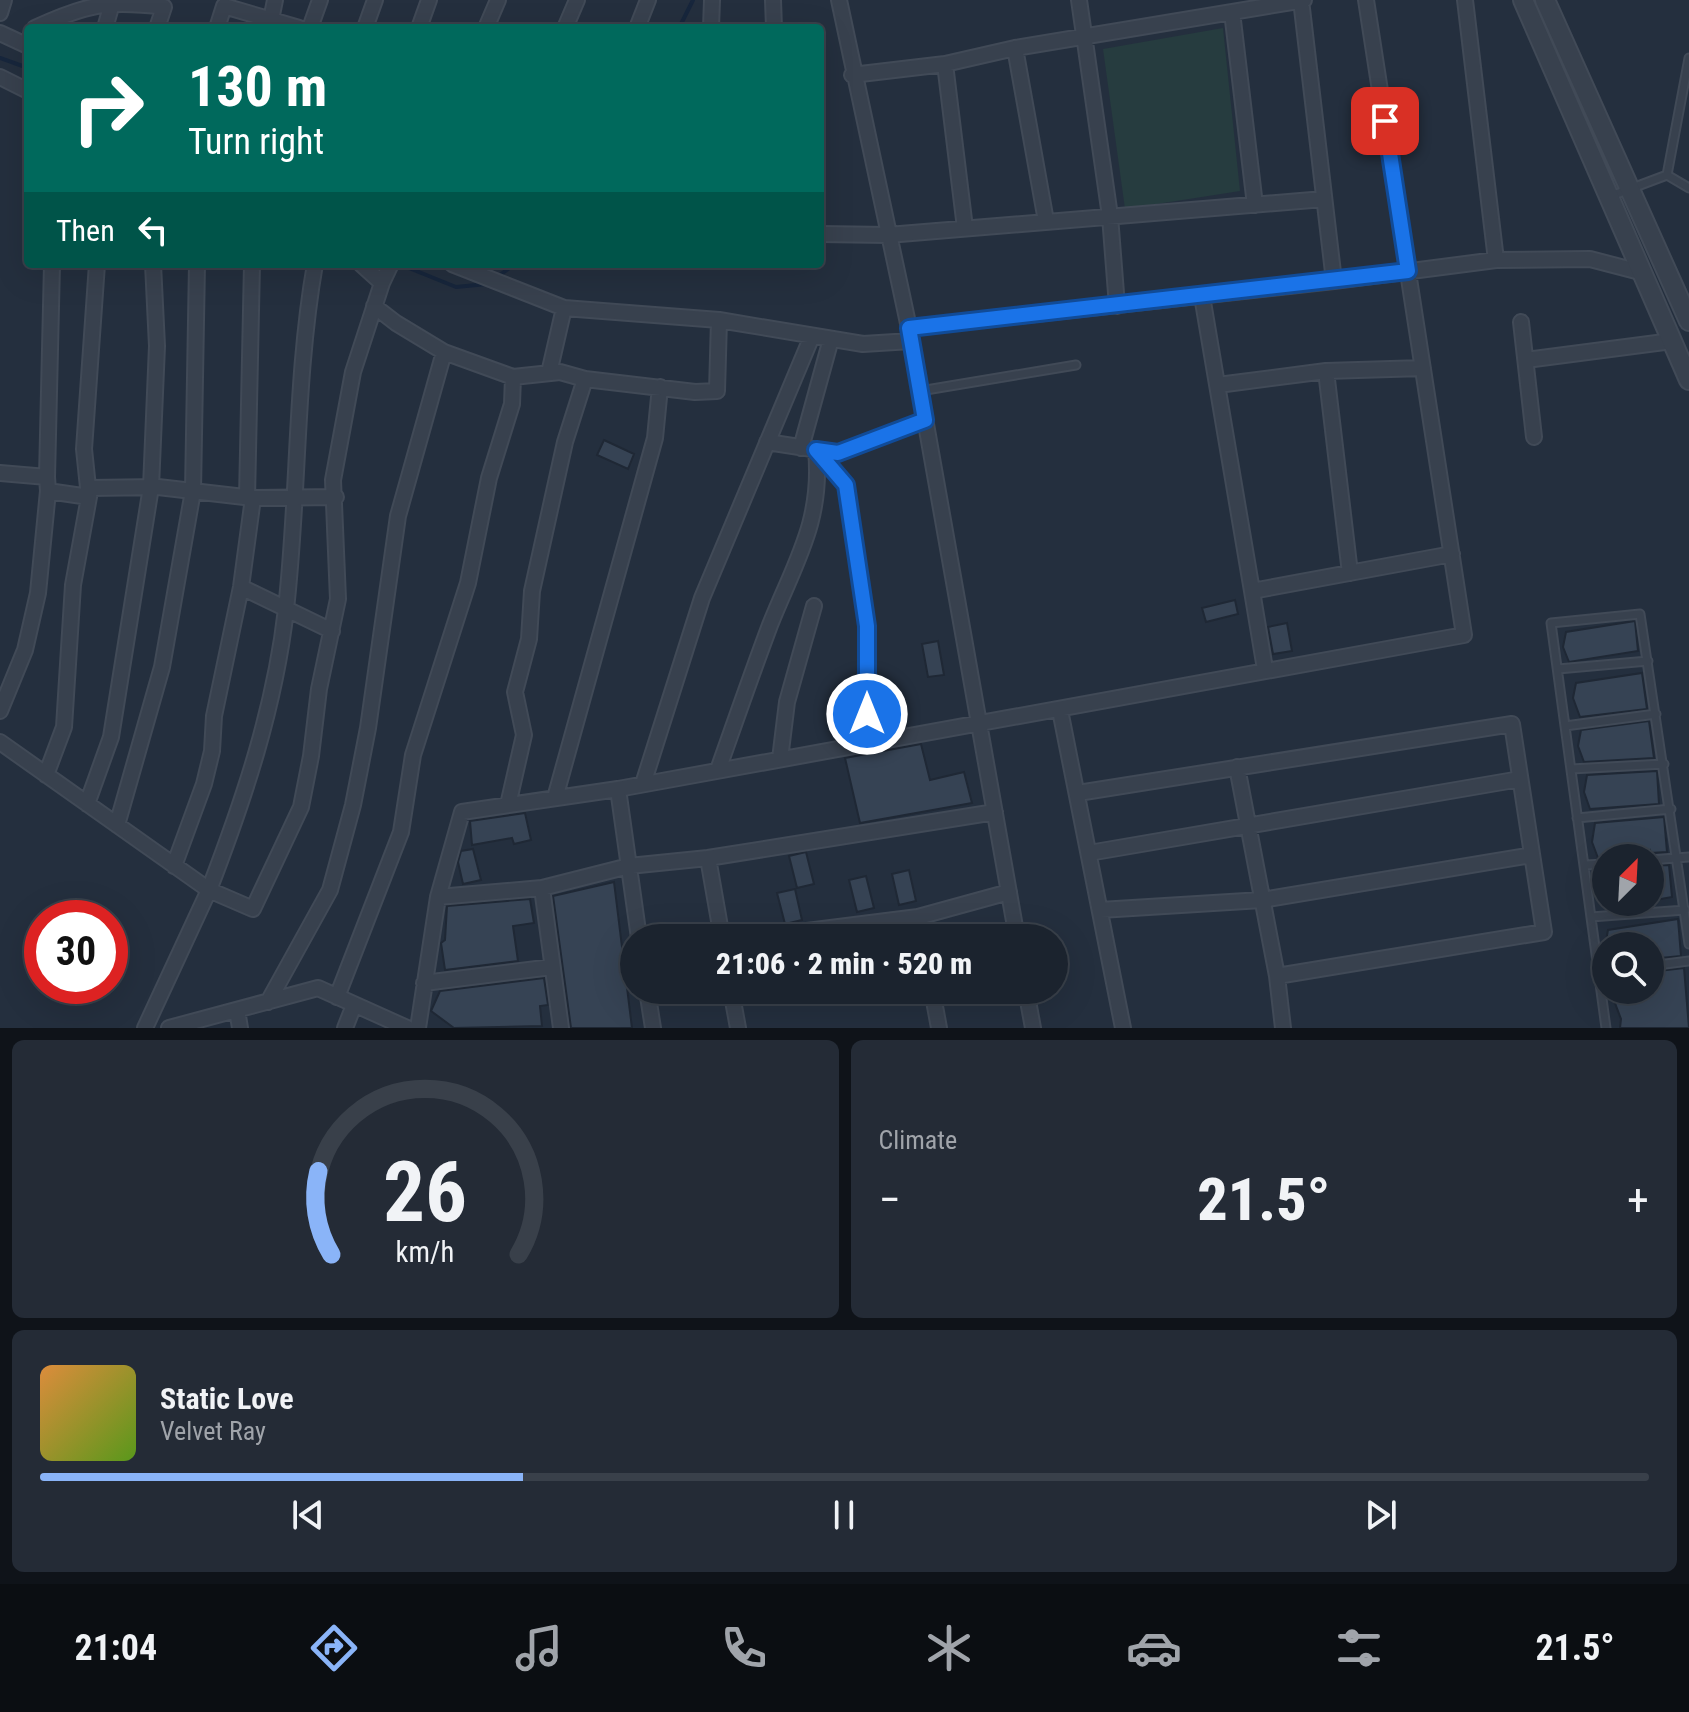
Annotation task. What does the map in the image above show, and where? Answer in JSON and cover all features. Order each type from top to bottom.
[{"type":"street","points":[[0,13],[4,0]]},
{"type":"street","points":[[106,24],[113,0]]},
{"type":"street","points":[[44,24],[73,11],[113,0],[164,7],[158,24]]},
{"type":"street","points":[[271,20],[275,0]]},
{"type":"street","points":[[311,24],[320,0]]},
{"type":"street","points":[[366,24],[375,0]]},
{"type":"street","points":[[420,24],[429,0]]},
{"type":"street","points":[[488,24],[498,0]]},
{"type":"street","points":[[567,24],[577,0]]},
{"type":"street","points":[[639,24],[648,0]]},
{"type":"street","points":[[711,24],[712,0]]},
{"type":"street","points":[[773,0],[774,24]]},
{"type":"street","points":[[839,0],[852,75],[910,334],[1015,924]]},
{"type":"street","points":[[1079,0],[1110,216],[1117,306]]},
{"type":"street","points":[[852,75],[945,64],[1015,48],[1302,0],[1334,281]]},
{"type":"street","points":[[418,1028],[438,897],[462,812],[618,789],[1464,635],[1366,0]]},
{"type":"street","points":[[1465,0],[1496,260]]},
{"type":"street","points":[[1523,0],[1689,380]]},
{"type":"street","points":[[1545,0],[1687,313]]},
{"type":"street","points":[[218,24],[222,3],[285,24]]},
{"type":"street","points":[[1232,12],[1255,205]]},
{"type":"street","points":[[1015,48],[1046,221]]},
{"type":"street","points":[[945,64],[965,228]]},
{"type":"street","points":[[0,77],[24,89]]},
{"type":"street","points":[[824,234],[888,235],[1324,199]]},
{"type":"street","points":[[462,268],[564,308],[719,320],[863,344],[910,334],[1117,306],[1496,260],[1590,259],[1640,272]]},
{"type":"street","points":[[0,711],[25,650],[38,593],[47,484],[52,268]]},
{"type":"street","points":[[89,497],[84,449],[97,268]]},
{"type":"street","points":[[87,804],[111,737],[151,487],[157,346],[153,268]]},
{"type":"street","points":[[117,825],[162,667],[193,491],[197,268]]},
{"type":"street","points":[[174,866],[204,784],[241,587],[250,498],[252,268]]},
{"type":"street","points":[[145,1028],[209,890],[261,743],[286,610],[302,334],[314,268]]},
{"type":"street","points":[[365,268],[382,283]]},
{"type":"street","points":[[0,742],[209,890],[253,909],[301,807],[338,599],[333,480],[353,372],[389,268]]},
{"type":"street","points":[[1202,296],[1265,669]]},
{"type":"street","points":[[374,306],[444,352],[513,377],[560,372],[585,379],[695,392],[717,391],[719,320]]},
{"type":"street","points":[[549,373],[564,308]]},
{"type":"street","points":[[1521,322],[1534,437]]},
{"type":"street","points":[[643,784],[686,642],[812,336]]},
{"type":"street","points":[[718,770],[784,590],[807,545],[819,480],[809,449],[831,339]]},
{"type":"street","points":[[1526,360],[1672,341]]},
{"type":"street","points":[[268,1002],[330,890],[353,805],[368,728],[398,516],[444,352]]},
{"type":"street","points":[[1218,385],[1326,371],[1423,368]]},
{"type":"street","points":[[1326,371],[1350,573]]},
{"type":"street","points":[[337,997],[401,832],[413,755],[468,583],[489,478],[512,404],[513,377]]},
{"type":"street","points":[[508,805],[524,735],[515,692],[529,639],[532,591],[565,442],[585,379]]},
{"type":"street","points":[[555,798],[655,438],[660,387]]},
{"type":"street","points":[[767,442],[838,453],[925,420]]},
{"type":"street","points":[[809,449],[846,485],[867,626],[867,744]]},
{"type":"street","points":[[0,473],[89,497]]},
{"type":"street","points":[[46,775],[64,727],[73,585],[90,488],[151,487],[250,498],[336,497]]},
{"type":"street","points":[[1252,591],[1452,554]]},
{"type":"street","points":[[241,587],[332,631]]},
{"type":"street","points":[[780,759],[787,702],[814,606]]},
{"type":"street","points":[[1060,710],[1123,1028]]},
{"type":"street","points":[[1078,793],[1512,724],[1544,932],[1277,976]]},
{"type":"street","points":[[1237,767],[1277,976],[1283,1028]]},
{"type":"street","points":[[1089,853],[1520,779]]},
{"type":"street","points":[[618,789],[637,924]]},
{"type":"street","points":[[438,897],[542,888],[629,866],[708,858],[995,812]]},
{"type":"street","points":[[1100,910],[1262,900],[1532,855]]},
{"type":"street","points":[[708,858],[720,924]]},
{"type":"street","points":[[542,888],[561,1028]]},
{"type":"street","points":[[862,924],[918,917],[1009,892]]},
{"type":"street","points":[[918,917],[919,924]]},
{"type":"street","points":[[424,983],[552,967]]},
{"type":"street","points":[[169,1028],[318,988],[407,1028]]},
{"type":"street","points":[[649,1004],[653,1028]]},
{"type":"street","points":[[734,1004],[738,1028]]},
{"type":"street","points":[[935,1004],[939,1028]]},
{"type":"street","points":[[1029,1004],[1033,1028]]},
{"type":"street","points":[[345,1028],[354,1005]]},
{"type":"street","points":[[237,1010],[240,1028]]},
{"type":"lane","points":[[1667,175],[1689,58]]},
{"type":"lane","points":[[1608,197],[1667,175]]},
{"type":"lane","points":[[1667,175],[1689,188]]},
{"type":"lane","points":[[920,391],[1076,365]]},
{"type":"lane","points":[[1594,932],[1551,623],[1640,614],[1679,858],[1689,944]]},
{"type":"lane","points":[[1558,669],[1648,661]]},
{"type":"lane","points":[[1565,726],[1656,714]]},
{"type":"lane","points":[[1571,769],[1664,764]]},
{"type":"lane","points":[[1577,818],[1671,809]]},
{"type":"lane","points":[[1664,859],[1689,857]]},
{"type":"lane","points":[[1585,865],[1592,865]]},
{"type":"lane","points":[[1591,917],[1685,910]]},
{"type":"lane","points":[[1664,964],[1689,961]]},
{"type":"lane","points":[[1605,1004],[1606,1028]]},
{"type":"green space","points":[[1223,28],[1240,191],[1125,209],[1103,49]]},
{"type":"building","points":[[604,440],[634,454],[628,469],[597,455]]},
{"type":"building","points":[[1235,600],[1238,614],[1206,622],[1202,608]]},
{"type":"building","points":[[1635,621],[1638,651],[1569,662],[1563,647],[1566,632]]},
{"type":"building","points":[[1287,623],[1292,651],[1273,654],[1268,627]]},
{"type":"building","points":[[938,641],[944,675],[928,677],[922,644]]},
{"type":"building","points":[[1642,673],[1647,709],[1580,717],[1573,698],[1576,683]]},
{"type":"building","points":[[1649,721],[1654,758],[1584,762],[1578,746],[1581,730]]},
{"type":"building","points":[[921,744],[930,780],[964,772],[972,803],[860,823],[845,758]]},
{"type":"building","points":[[1657,771],[1659,804],[1590,809],[1584,792],[1587,775]]},
{"type":"building","points":[[525,813],[531,840],[514,844],[512,838],[472,845],[470,821]]},
{"type":"building","points":[[1664,817],[1667,852],[1664,852],[1664,844],[1593,844],[1595,823]]},
{"type":"building","points":[[473,849],[481,880],[463,884],[458,862],[461,851]]},
{"type":"building","points":[[806,852],[814,884],[797,888],[789,856]]},
{"type":"building","points":[[1664,865],[1669,865],[1672,897],[1664,898]]},
{"type":"building","points":[[909,870],[916,901],[899,905],[892,874]]},
{"type":"building","points":[[866,876],[874,908],[857,912],[849,880]]},
{"type":"building","points":[[614,882],[620,931],[620,1004],[629,1004],[632,1028],[571,1028],[553,896]]},
{"type":"building","points":[[795,889],[802,920],[785,924],[777,893]]},
{"type":"building","points":[[530,899],[534,923],[513,926],[518,961],[445,970],[441,943],[445,940],[447,906]]},
{"type":"building","points":[[1678,919],[1681,956],[1664,958],[1664,932],[1608,930]]},
{"type":"building","points":[[1684,968],[1689,1028],[1620,1028],[1621,1019],[1615,1004],[1664,1004],[1664,970]]},
{"type":"building","points":[[544,978],[548,1005],[540,1006],[542,1026],[454,1028],[431,1011],[440,991]]},
{"type":"waterway","points":[[681,24],[693,0]]},
{"type":"waterway","points":[[0,58],[24,67]]},
{"type":"waterway","points":[[409,268],[456,287],[487,284]]},
{"type":"waterway","points":[[497,277],[509,268]]},
{"type":"route","points":[[867,714],[867,626],[846,485],[816,450],[838,453],[925,420],[909,328],[1408,271],[1385,121]]}]
